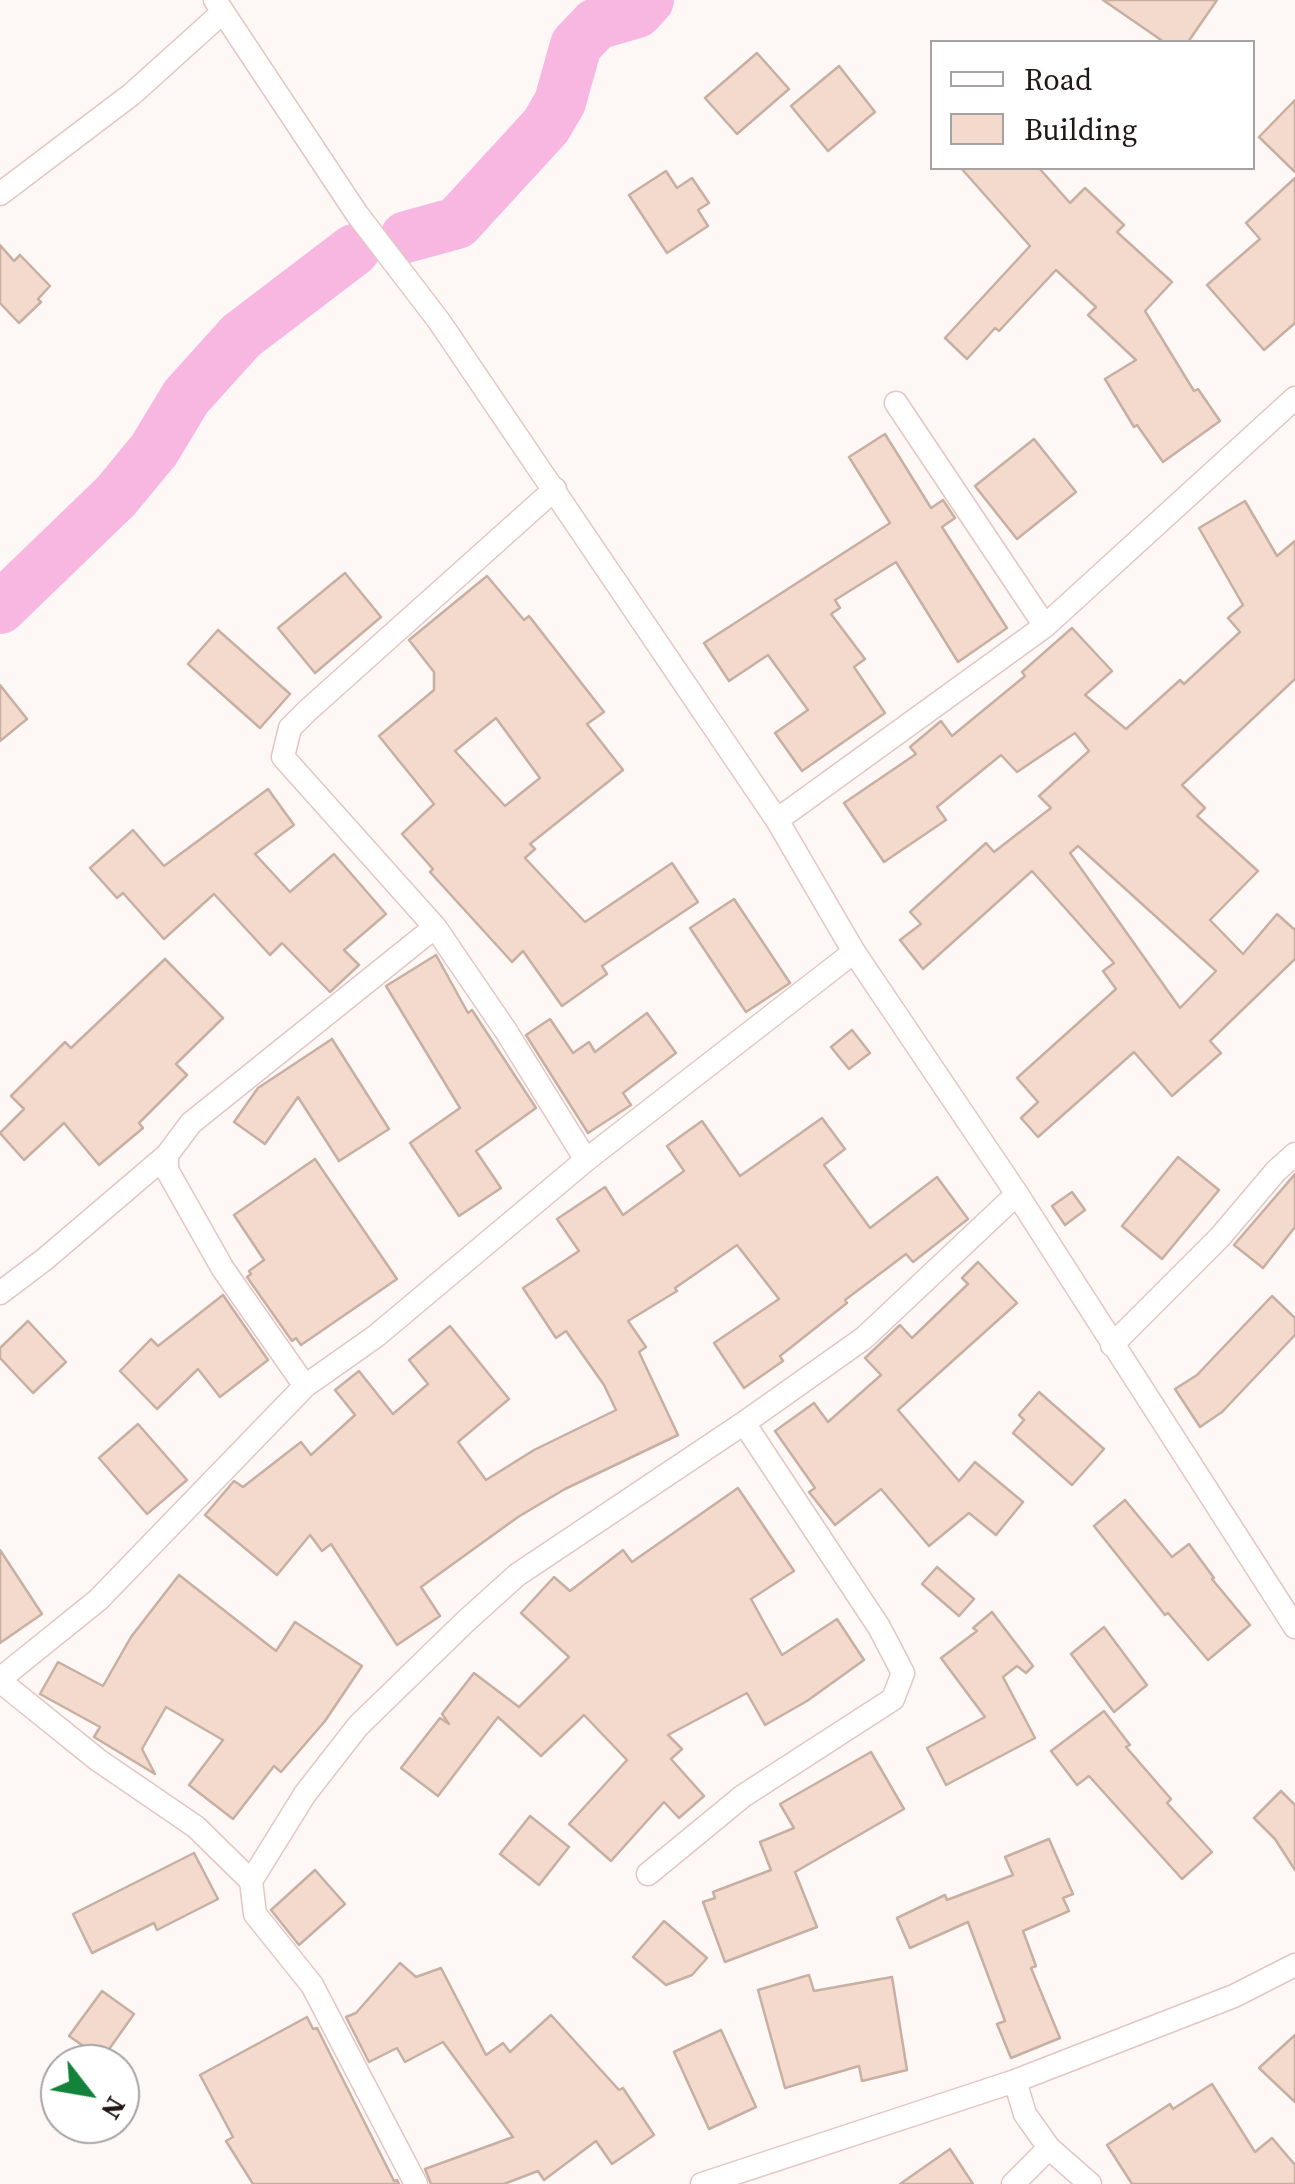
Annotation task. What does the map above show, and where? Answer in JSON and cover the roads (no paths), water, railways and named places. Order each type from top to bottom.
[{"type":"street","points":[[0,194],[132,94],[218,6],[357,214],[439,321],[778,820],[854,952],[1018,1194],[1295,1627]]},
{"type":"street","points":[[778,820],[1046,626],[1295,398]]},
{"type":"street","points":[[896,403],[1046,626]]},
{"type":"street","points":[[555,490],[290,728],[283,757],[435,927],[506,1030],[586,1160]]},
{"type":"street","points":[[0,1293],[45,1260],[166,1154],[190,1123],[435,927]]},
{"type":"street","points":[[416,2184],[312,1985],[255,1914],[250,1881],[196,1827],[98,1760],[0,1680],[98,1600],[305,1386],[376,1336],[586,1160],[854,952]]},
{"type":"street","points":[[166,1154],[167,1170],[223,1269],[305,1386]]},
{"type":"street","points":[[1112,1346],[1295,1154]]},
{"type":"street","points":[[250,1881],[304,1794],[358,1726],[466,1620],[517,1575],[864,1338],[1018,1194]]},
{"type":"street","points":[[648,1874],[743,1796],[893,1699],[903,1673],[879,1626],[744,1423]]},
{"type":"street","points":[[702,2184],[1015,2081],[1234,1996],[1295,1965]]},
{"type":"street","points":[[1015,2081],[1025,2114],[1049,2148],[1090,2184]]},
{"type":"street","points":[[1013,2184],[1049,2148]]},
{"type":"waterway","points":[[406,237],[457,223],[546,126],[560,102],[576,45],[596,24],[637,12],[648,0]]},
{"type":"waterway","points":[[0,608],[116,496],[154,450],[186,397],[241,336],[354,250]]}]
